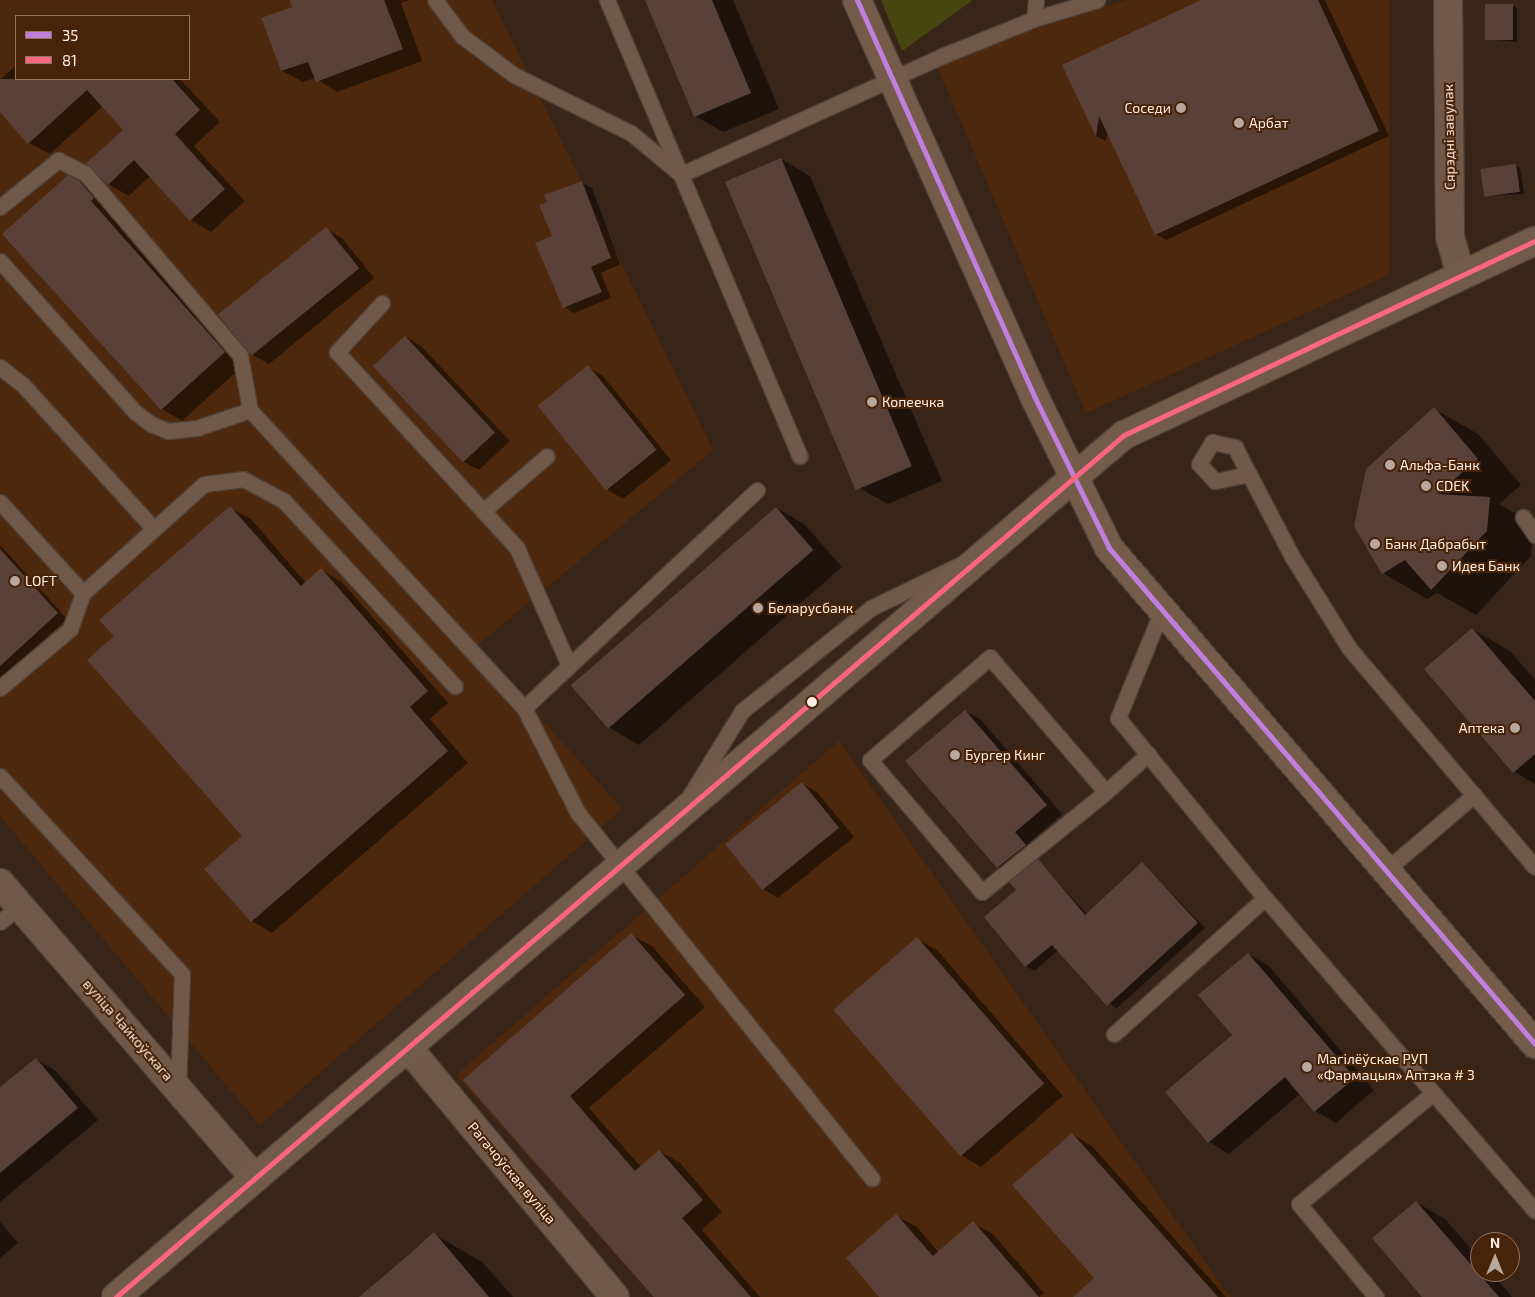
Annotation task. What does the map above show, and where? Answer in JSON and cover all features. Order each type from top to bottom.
[{"type":"main road","points":[[857,0],[1072,476],[1109,548],[1535,1044]]},
{"type":"main road","points":[[116,1297],[410,1048],[618,865],[1072,476],[1124,435],[1460,273],[1535,241]]},
{"type":"street","name":"Сярэдні завулак","points":[[1448,0],[1450,237],[1460,273]]},
{"type":"street","name":"вуліца Чайкоўскага","points":[[0,883],[10,914],[178,1088],[255,1178]]},
{"type":"street","name":"Рагачоўская вуліца","points":[[410,1048],[615,1297]]},
{"type":"lane","points":[[435,0],[462,36],[514,75],[631,133],[682,174]]},
{"type":"lane","points":[[607,0],[800,456]]},
{"type":"lane","points":[[1034,19],[1036,0]]},
{"type":"lane","points":[[682,174],[892,79],[1034,19],[1097,0]]},
{"type":"lane","points":[[0,207],[58,160],[85,173],[240,355],[250,410],[524,708],[578,812],[618,865],[872,1179]]},
{"type":"lane","points":[[0,261],[135,412],[151,424],[168,431],[197,428],[250,410]]},
{"type":"lane","points":[[382,303],[337,352],[517,548],[568,663]]},
{"type":"lane","points":[[0,367],[23,385],[153,528]]},
{"type":"lane","points":[[483,511],[547,456]]},
{"type":"lane","points":[[1249,474],[1293,558],[1349,648],[1534,863]]},
{"type":"lane","points":[[0,688],[70,629],[83,593],[204,484],[243,479],[284,502],[455,686]]},
{"type":"lane","points":[[524,708],[568,663],[757,490]]},
{"type":"lane","points":[[0,502],[83,593]]},
{"type":"lane","points":[[1523,517],[1535,535]]},
{"type":"lane","points":[[678,814],[742,711],[871,608],[981,554]]},
{"type":"lane","points":[[1162,610],[1118,718],[1265,898],[1535,1211]]},
{"type":"lane","points":[[1106,792],[990,657],[870,760],[982,892],[1106,792],[1148,754]]},
{"type":"lane","points":[[0,776],[182,974],[178,1088]]},
{"type":"lane","points":[[1386,870],[1474,795]]},
{"type":"lane","points":[[1114,1034],[1265,898]]},
{"type":"lane","points":[[1376,1297],[1299,1204],[1432,1093]]},
{"type":"shaded area","points":[[0,0],[492,0],[713,450],[476,646],[622,809],[260,1125],[0,816]]},
{"type":"shaded area","points":[[881,0],[973,0],[902,51]]},
{"type":"shaded area","points":[[1127,0],[1390,0],[1389,275],[1086,413],[935,61]]},
{"type":"shaded area","points":[[839,741],[1230,1297],[653,1297],[456,1075]]},
{"type":"building","points":[[290,0],[384,0],[403,49],[316,82],[308,62],[281,71],[261,18],[292,7]]},
{"type":"building","points":[[645,0],[712,0],[751,93],[694,117]]},
{"type":"building","name":"Арбат","points":[[1201,0],[1318,0],[1379,131],[1155,235],[1099,116],[1096,137],[1062,65]]},
{"type":"building","points":[[1485,4],[1513,4],[1513,40],[1485,40]]},
{"type":"building","points":[[0,79],[173,80],[200,110],[175,134],[225,189],[190,221],[134,160],[108,185],[86,163],[123,130],[87,90],[28,144],[0,112]]},
{"type":"building","points":[[781,158],[912,466],[856,490],[725,182]]},
{"type":"building","points":[[1516,164],[1520,192],[1484,197],[1480,169]]},
{"type":"building","points":[[68,175],[79,181],[94,198],[91,201],[225,352],[161,410],[2,234]]},
{"type":"building","points":[[582,181],[611,258],[591,267],[602,292],[563,308],[535,243],[552,236],[539,205],[547,202],[544,195]]},
{"type":"building","points":[[326,227],[359,268],[251,356],[218,314]]},
{"type":"building","points":[[405,336],[495,433],[463,463],[373,366]]},
{"type":"building","points":[[588,365],[657,450],[606,491],[537,406]]},
{"type":"building","points":[[1434,407],[1478,459],[1437,494],[1490,497],[1487,531],[1431,590],[1405,560],[1382,574],[1354,526],[1366,469]]},
{"type":"building","points":[[230,506],[301,586],[321,568],[428,691],[410,707],[448,751],[251,922],[204,869],[242,836],[87,660],[114,636],[99,620]]},
{"type":"building","points":[[776,507],[813,550],[608,728],[571,685]]},
{"type":"building","name":"LOFT","points":[[0,549],[58,613],[0,666]]},
{"type":"building","points":[[1472,628],[1535,701],[1535,754],[1513,773],[1424,669]]},
{"type":"building","points":[[965,710],[1047,805],[1015,832],[1026,845],[997,868],[905,761]]},
{"type":"building","points":[[802,782],[839,828],[762,890],[725,844]]},
{"type":"building","points":[[1038,859],[1085,915],[1142,862],[1198,923],[1107,1006],[1052,945],[1025,967],[984,917],[1016,890],[1009,882]]},
{"type":"building","points":[[631,933],[685,995],[570,1096],[635,1171],[659,1150],[703,1200],[682,1218],[751,1297],[654,1297],[463,1080]]},
{"type":"building","points":[[917,937],[1044,1083],[961,1156],[833,1010]]},
{"type":"building","points":[[1248,953],[1355,1078],[1314,1112],[1285,1077],[1208,1143],[1165,1092],[1232,1035],[1198,995]]},
{"type":"building","points":[[36,1058],[78,1108],[0,1173],[0,1087]]},
{"type":"building","points":[[1072,1133],[1218,1297],[1073,1297],[1094,1278],[1012,1185]]},
{"type":"building","points":[[1416,1201],[1470,1263],[1470,1282],[1486,1282],[1499,1297],[1422,1297],[1372,1238]]},
{"type":"building","points":[[896,1214],[933,1256],[973,1221],[1039,1297],[879,1297],[846,1258]]},
{"type":"building","points":[[434,1232],[489,1297],[359,1297],[404,1259]]},
{"type":"transit line","name":"35","points":[[857,0],[1035,398],[1109,548],[1535,1044]]},
{"type":"transit line","name":"81","points":[[116,1297],[1124,435],[1535,241]]},
{"type":"place","name":"Соседи","points":[[1181,108]]},
{"type":"place","name":"Арбат","points":[[1239,123]]},
{"type":"place","name":"Копеечка","points":[[872,402]]},
{"type":"place","name":"Альфа-Банк","points":[[1390,465]]},
{"type":"place","name":"CDEK","points":[[1426,486]]},
{"type":"place","name":"Банк Дабрабыт","points":[[1375,544]]},
{"type":"place","name":"Идея Банк","points":[[1442,566]]},
{"type":"place","name":"LOFT","points":[[15,581]]},
{"type":"place","name":"Беларусбанк","points":[[758,608]]},
{"type":"place","name":"Аптека","points":[[1515,728]]},
{"type":"place","name":"Бургер Кинг","points":[[955,755]]},
{"type":"place","name":"Магілёўскае РУП «Фармацыя» Аптэка # 3","points":[[1307,1067]]}]
